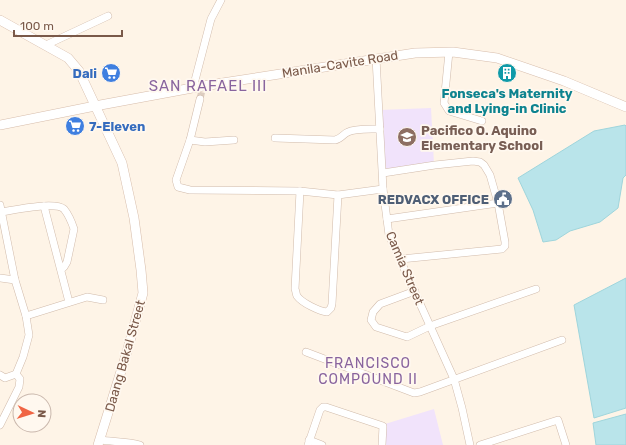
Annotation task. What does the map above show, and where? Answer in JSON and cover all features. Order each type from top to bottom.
[{"type":"main road","name":"Daang Bakal Street","points":[[0,20],[46,45],[74,63],[122,163],[126,179],[136,233],[143,293],[99,442]]},
{"type":"main road","name":"Manila-Cavite Road","points":[[0,125],[95,106],[376,58],[415,53],[449,52],[476,54],[514,63],[564,81],[626,108]]},
{"type":"street","points":[[200,88],[212,18],[221,0]]},
{"type":"street","points":[[46,45],[108,16]]},
{"type":"street","points":[[449,52],[444,103],[449,111],[482,121]]},
{"type":"street","name":"Camia Street","points":[[376,58],[383,189],[389,235],[401,258],[454,379],[470,445]]},
{"type":"street","points":[[200,99],[190,140],[176,180],[178,187],[190,190],[300,191],[338,195],[383,189]]},
{"type":"street","points":[[275,138],[335,140],[351,131],[380,129]]},
{"type":"street","points":[[190,140],[205,142],[234,140]]},
{"type":"street","points":[[383,173],[435,165],[473,161],[480,162],[484,165],[490,175],[498,203],[505,242],[505,246],[502,249],[401,258]]},
{"type":"street","points":[[300,191],[295,289],[297,296],[316,309],[327,312],[331,308],[332,304],[338,195]]},
{"type":"street","points":[[386,218],[498,203]]},
{"type":"street","points":[[44,206],[69,302]]},
{"type":"street","points":[[0,425],[19,387],[20,383],[16,374],[23,357],[29,335],[26,316],[15,280],[1,208],[44,206],[59,207],[64,210],[74,229],[67,262],[64,268],[60,269]]},
{"type":"street","points":[[0,278],[15,280]]},
{"type":"street","points":[[415,291],[380,304],[373,312],[371,320],[376,327],[407,336],[430,326],[536,289]]},
{"type":"street","points":[[26,316],[87,297],[103,300]]},
{"type":"street","points":[[306,352],[414,393],[562,340]]},
{"type":"street","points":[[0,375],[5,378],[16,374]]},
{"type":"street","points":[[322,445],[309,443],[322,407],[383,426],[382,445]]},
{"type":"street","points":[[480,445],[558,420],[566,445]]},
{"type":"street","points":[[99,442],[129,442],[140,445]]},
{"type":"shaded area","name":"Pacifico O. Aquino Elementary School","points":[[431,108],[434,164],[385,171],[380,110]]},
{"type":"shaded area","points":[[434,409],[443,445],[384,445],[385,424]]},
{"type":"water","points":[[625,125],[626,175],[623,178],[618,208],[600,222],[570,231],[556,240],[543,242],[533,210],[518,178],[594,131]]},
{"type":"water","points":[[626,278],[626,408],[594,418],[574,305]]},
{"type":"water","points":[[626,414],[626,445],[596,445],[593,423]]},
{"type":"tunnel","points":[[200,99],[202,90]]},
{"type":"place","name":"Dali","points":[[111,73]]},
{"type":"place","name":"Fonseca's Maternity and Lying-in Clinic","points":[[507,73]]},
{"type":"place","name":"7-Eleven","points":[[75,126]]},
{"type":"place","name":"Pacifico O. Aquino Elementary School","points":[[407,137]]},
{"type":"place","name":"REDVACX OFFICE","points":[[503,199]]},
{"type":"district","name":"SAN RAFAEL III","points":[[208,86]]},
{"type":"district","name":"FRANCISCO COMPOUND II","points":[[368,372]]}]
